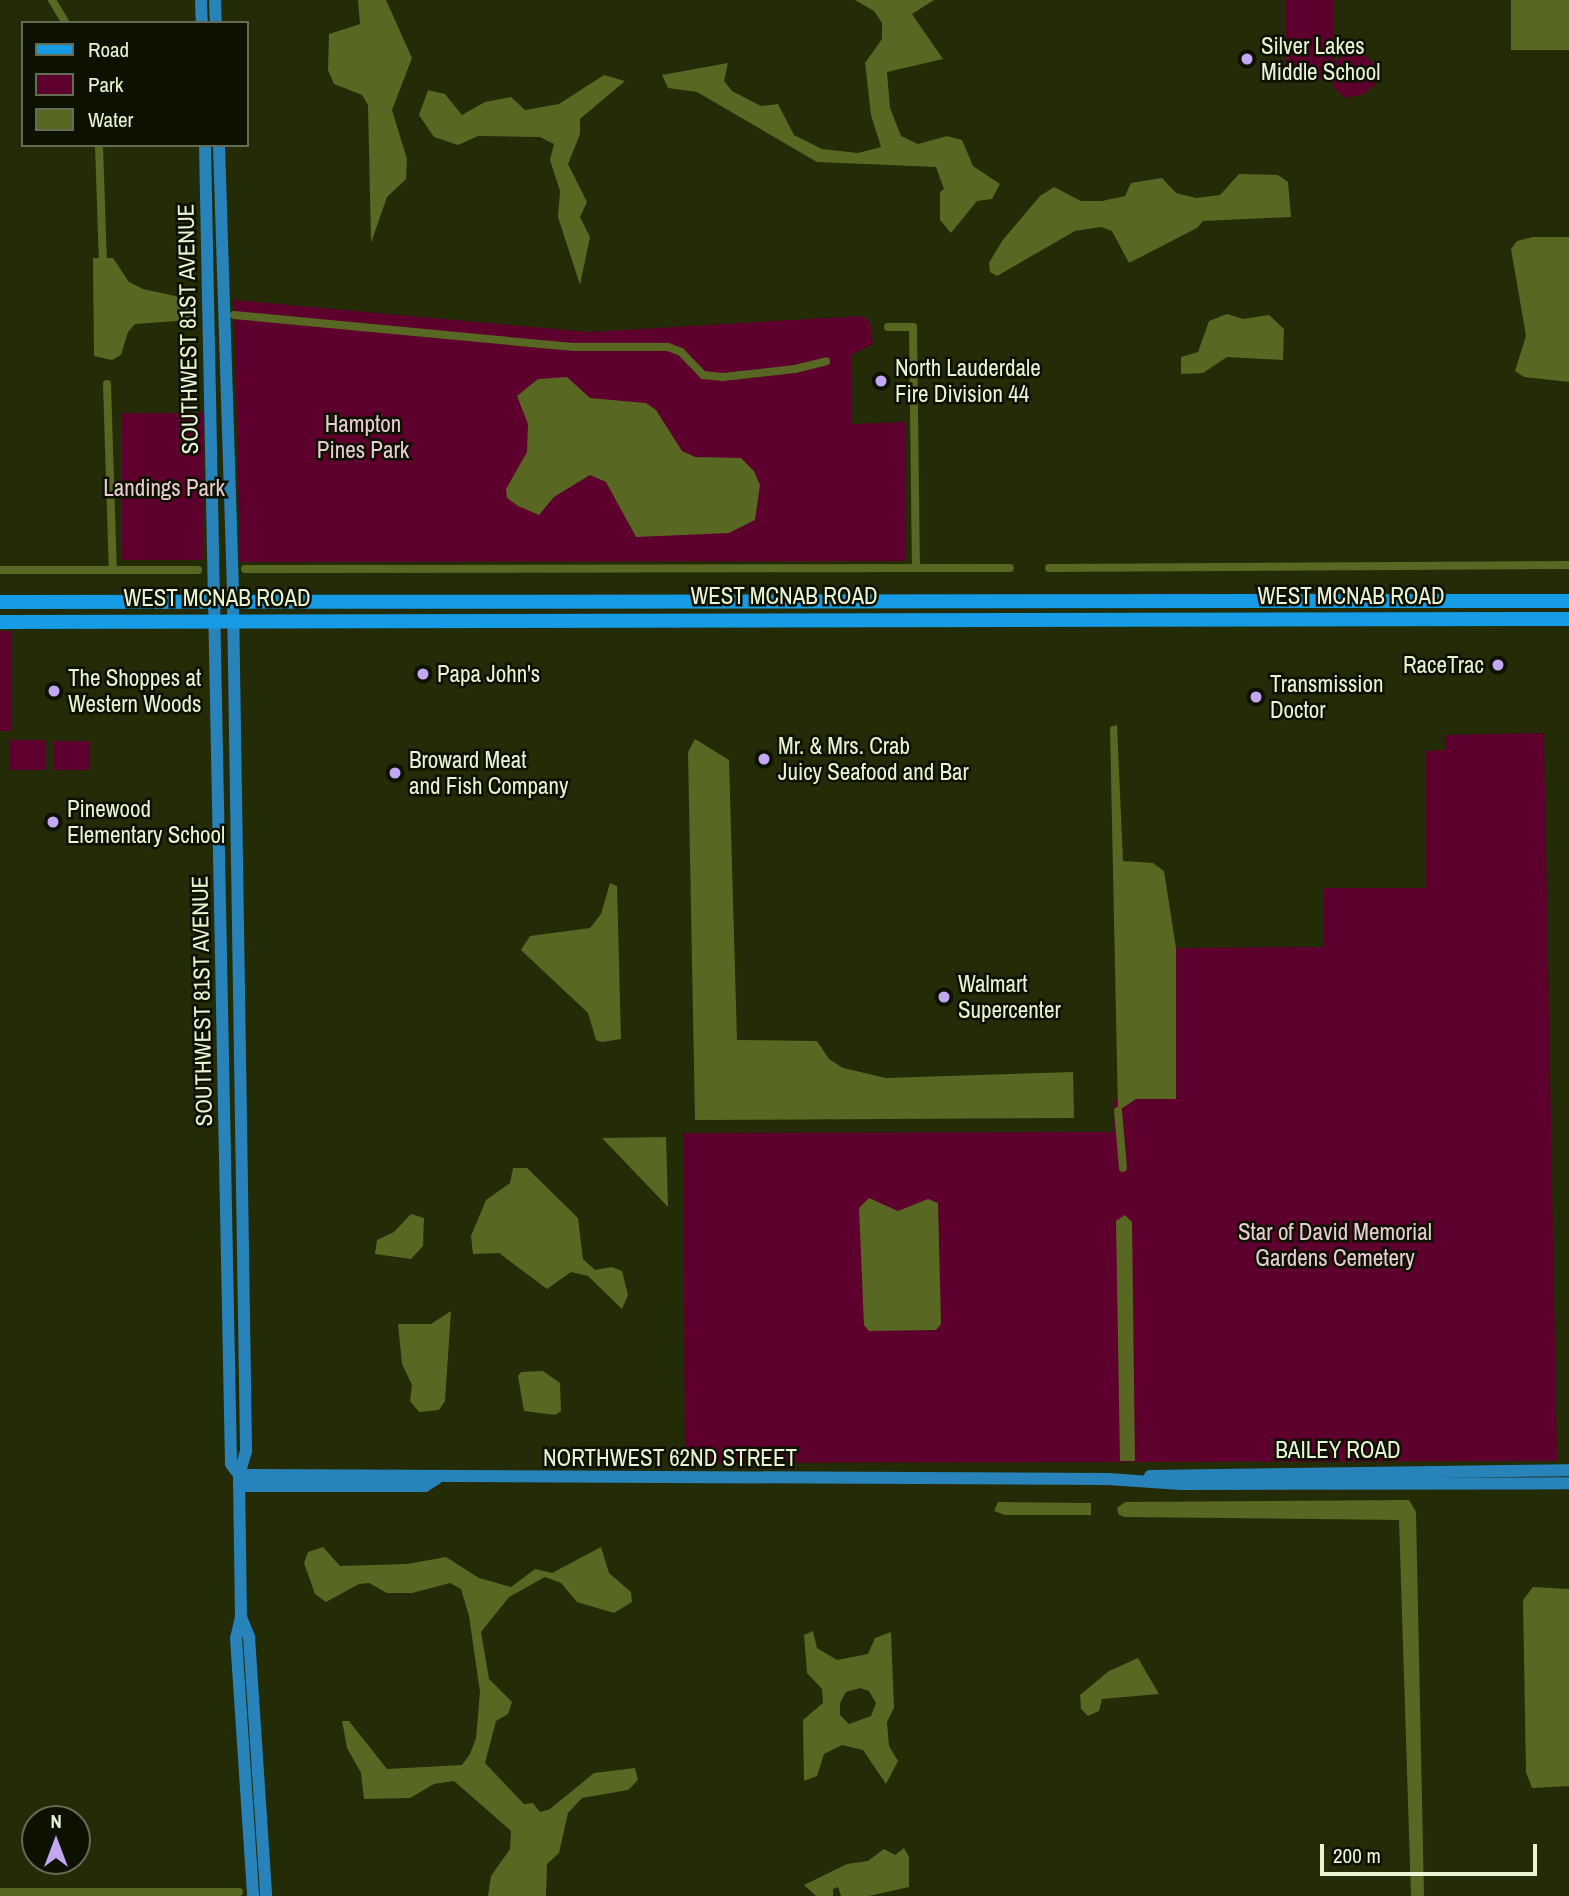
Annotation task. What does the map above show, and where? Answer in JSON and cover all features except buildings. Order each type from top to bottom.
[{"type":"main road","points":[[438,601],[438,620]]},
{"type":"main road","name":"WEST MCNAB ROAD","points":[[0,602],[1569,601]]},
{"type":"main road","points":[[804,618],[822,608],[874,608],[886,602]]},
{"type":"main road","name":"WEST MCNAB ROAD","points":[[0,622],[804,618],[1569,619]]},
{"type":"street","points":[[201,0],[202,21]]},
{"type":"street","points":[[215,0],[216,21]]},
{"type":"street","name":"SOUTHWEST 81ST AVENUE","points":[[205,147],[231,1464],[239,1481]]},
{"type":"street","name":"SOUTHWEST 81ST AVENUE","points":[[219,147],[233,601],[246,1451],[239,1481],[241,1617]]},
{"type":"street","name":"BAILEY ROAD","points":[[1108,1479],[1183,1473],[1569,1471]]},
{"type":"street","points":[[324,1486],[335,1475]]},
{"type":"street","name":"NORTHWEST 62ND STREET","points":[[239,1481],[335,1475],[436,1479],[905,1479]]},
{"type":"street","name":"NORTHWEST 62ND STREET","points":[[239,1481],[324,1486],[425,1486],[436,1479]]},
{"type":"street","name":"BAILEY ROAD","points":[[905,1479],[1108,1479],[1181,1484],[1569,1483]]},
{"type":"street","points":[[241,1617],[236,1638],[247,1799],[260,1895]]},
{"type":"street","points":[[241,1617],[249,1637],[260,1806],[260,1895]]},
{"type":"street","points":[[247,1799],[260,1806]]},
{"type":"green space","points":[[1286,0],[1334,0],[1333,63],[1344,54],[1364,54],[1378,68],[1378,82],[1364,94],[1345,98],[1334,88],[1333,71],[1332,78],[1286,79]]},
{"type":"green space","name":"Hampton Pines Park","points":[[234,300],[589,332],[862,316],[870,322],[873,344],[851,355],[852,424],[905,422],[906,561],[240,562]]},
{"type":"green space","name":"Landings Park","points":[[122,413],[203,413],[203,560],[122,560]]},
{"type":"green space","points":[[0,631],[12,631],[12,731],[0,731]]},
{"type":"green space","name":"Star of David Memorial Gardens Cemetery","points":[[1544,733],[1557,1461],[685,1463],[683,1133],[1114,1132],[1114,1099],[1176,1099],[1176,948],[1323,947],[1324,888],[1426,888],[1426,751],[1445,750],[1445,735]]},
{"type":"green space","points":[[9,740],[45,740],[45,770],[9,770]]},
{"type":"green space","points":[[54,741],[90,741],[90,770],[54,770]]},
{"type":"water","points":[[358,0],[386,0],[412,58],[392,110],[407,159],[406,179],[387,197],[371,243],[368,105],[362,95],[334,84],[328,70],[329,34],[360,24]]},
{"type":"water","points":[[855,0],[934,0],[912,14],[943,59],[887,72],[890,108],[901,136],[918,144],[947,136],[962,140],[973,166],[1000,184],[992,199],[977,201],[951,233],[940,220],[940,192],[944,189],[936,167],[817,162],[697,92],[668,88],[662,75],[728,63],[724,81],[732,91],[761,106],[778,104],[794,135],[822,149],[858,153],[881,147],[871,115],[865,63],[882,39],[882,23],[874,11]]},
{"type":"water","points":[[1511,0],[1569,0],[1569,50],[1511,50]]},
{"type":"water","points":[[604,75],[625,81],[580,119],[580,134],[568,164],[587,202],[580,217],[590,237],[580,285],[558,217],[560,191],[550,160],[554,144],[540,137],[478,136],[458,145],[434,137],[419,115],[428,90],[445,94],[462,115],[485,102],[511,97],[525,110],[559,104]]},
{"type":"water","points":[[1239,174],[1278,175],[1288,182],[1291,217],[1203,221],[1197,228],[1129,263],[1112,231],[1101,227],[1075,231],[997,276],[990,272],[989,263],[1002,241],[1040,196],[1054,187],[1081,201],[1102,201],[1125,196],[1131,183],[1162,178],[1176,193],[1196,198],[1220,195]]},
{"type":"water","points":[[1533,237],[1569,237],[1569,382],[1524,377],[1515,371],[1526,336],[1511,249],[1517,241]]},
{"type":"water","points":[[93,258],[113,258],[129,282],[143,289],[189,299],[191,320],[135,324],[128,332],[121,355],[112,360],[94,356]]},
{"type":"water","points":[[1227,314],[1243,319],[1269,315],[1284,329],[1283,360],[1227,357],[1203,373],[1181,374],[1181,357],[1198,352],[1209,321]]},
{"type":"water","points":[[567,377],[590,398],[646,403],[656,410],[682,451],[695,457],[741,458],[754,471],[760,485],[755,520],[729,533],[636,537],[606,482],[590,475],[554,497],[539,515],[507,498],[506,489],[527,452],[528,424],[517,396],[538,379]]},
{"type":"water","points":[[1117,725],[1123,861],[1153,863],[1164,871],[1176,948],[1176,1099],[1136,1099],[1118,1111],[1110,727]]},
{"type":"water","points":[[695,739],[729,760],[737,1040],[817,1041],[829,1059],[843,1068],[886,1078],[1073,1072],[1074,1118],[695,1120],[688,752]]},
{"type":"water","points":[[610,883],[617,886],[621,1039],[602,1042],[596,1040],[588,1013],[521,950],[530,936],[590,928],[601,914]]},
{"type":"water","points":[[666,1137],[668,1207],[602,1138]]},
{"type":"water","points":[[513,1168],[527,1168],[578,1218],[583,1259],[595,1270],[612,1267],[622,1271],[628,1295],[622,1309],[588,1276],[571,1272],[547,1289],[499,1253],[473,1254],[471,1236],[486,1200],[510,1183]]},
{"type":"water","points":[[869,1198],[898,1211],[928,1199],[938,1203],[941,1324],[936,1330],[869,1331],[864,1325],[859,1208]]},
{"type":"water","points":[[411,1214],[424,1218],[423,1246],[411,1259],[375,1254],[377,1240],[394,1232]]},
{"type":"water","points":[[1125,1215],[1132,1222],[1135,1461],[1120,1461],[1116,1221]]},
{"type":"water","points":[[451,1311],[445,1401],[439,1410],[419,1412],[410,1401],[412,1385],[402,1364],[398,1324],[431,1324]]},
{"type":"water","points":[[543,1371],[560,1383],[561,1411],[555,1415],[524,1411],[518,1376],[521,1372]]},
{"type":"water","points":[[1409,1500],[1416,1512],[1424,1896],[1411,1896],[1399,1520],[1125,1517],[1119,1515],[1117,1508],[1125,1502]]},
{"type":"water","points":[[998,1502],[1091,1503],[1091,1515],[1005,1515],[994,1511]]},
{"type":"water","points":[[323,1547],[340,1566],[407,1564],[446,1557],[479,1578],[511,1587],[535,1569],[552,1573],[601,1547],[609,1573],[631,1592],[632,1602],[614,1613],[577,1602],[561,1583],[545,1577],[509,1597],[481,1632],[489,1679],[512,1702],[508,1714],[496,1721],[485,1763],[524,1804],[533,1803],[540,1812],[550,1809],[594,1773],[635,1768],[638,1780],[628,1790],[582,1798],[568,1813],[559,1853],[547,1864],[546,1896],[488,1896],[491,1876],[510,1849],[511,1831],[454,1781],[434,1784],[410,1798],[364,1799],[361,1773],[347,1748],[342,1721],[349,1721],[387,1769],[462,1765],[470,1754],[476,1738],[480,1692],[469,1616],[461,1589],[450,1583],[412,1593],[387,1593],[369,1583],[359,1584],[326,1602],[315,1594],[304,1563],[308,1552]]},
{"type":"water","points":[[1533,1587],[1569,1589],[1569,1786],[1532,1788],[1526,1772],[1523,1600]]},
{"type":"water","points":[[813,1631],[817,1648],[837,1660],[868,1654],[875,1638],[891,1632],[894,1708],[887,1722],[889,1746],[898,1761],[886,1784],[863,1750],[842,1745],[824,1754],[817,1776],[804,1781],[803,1720],[823,1703],[822,1689],[807,1673],[804,1635]],"holes":[[[860,1688],[869,1691],[876,1703],[871,1716],[849,1724],[840,1715],[840,1703],[846,1692]]]},
{"type":"water","points":[[1138,1658],[1159,1694],[1102,1699],[1099,1711],[1088,1716],[1081,1709],[1080,1695],[1109,1671]]},
{"type":"water","points":[[904,1848],[909,1857],[909,1887],[869,1896],[841,1896],[838,1887],[833,1889],[833,1896],[816,1896],[804,1885],[847,1864],[868,1861],[884,1849],[895,1855]]},
{"type":"waterway","points":[[52,0],[65,21]]},
{"type":"waterway","points":[[99,147],[103,268]]},
{"type":"waterway","points":[[234,315],[573,347],[668,347],[681,352],[703,375],[723,377],[795,369],[826,361]]},
{"type":"waterway","points":[[888,327],[913,327],[916,568]]},
{"type":"waterway","points":[[107,384],[113,570]]},
{"type":"waterway","points":[[1049,568],[1569,565]]},
{"type":"waterway","points":[[245,569],[1010,568]]},
{"type":"waterway","points":[[0,570],[198,570]]},
{"type":"waterway","points":[[1118,1111],[1123,1168]]},
{"type":"waterway","points":[[0,1892],[239,1892]]},
{"type":"place","name":"Silver Lakes Middle School","points":[[1247,59]]},
{"type":"place","name":"North Lauderdale Fire Division 44","points":[[881,381]]},
{"type":"place","name":"RaceTrac","points":[[1498,665]]},
{"type":"place","name":"Papa John's","points":[[423,674]]},
{"type":"place","name":"The Shoppes at Western Woods","points":[[54,691]]},
{"type":"place","name":"Transmission Doctor","points":[[1256,697]]},
{"type":"place","name":"Mr. & Mrs. Crab Juicy Seafood and Bar","points":[[764,759]]},
{"type":"place","name":"Broward Meat and Fish Company","points":[[395,773]]},
{"type":"place","name":"Pinewood Elementary School","points":[[53,822]]},
{"type":"place","name":"Walmart Supercenter","points":[[944,997]]}]
